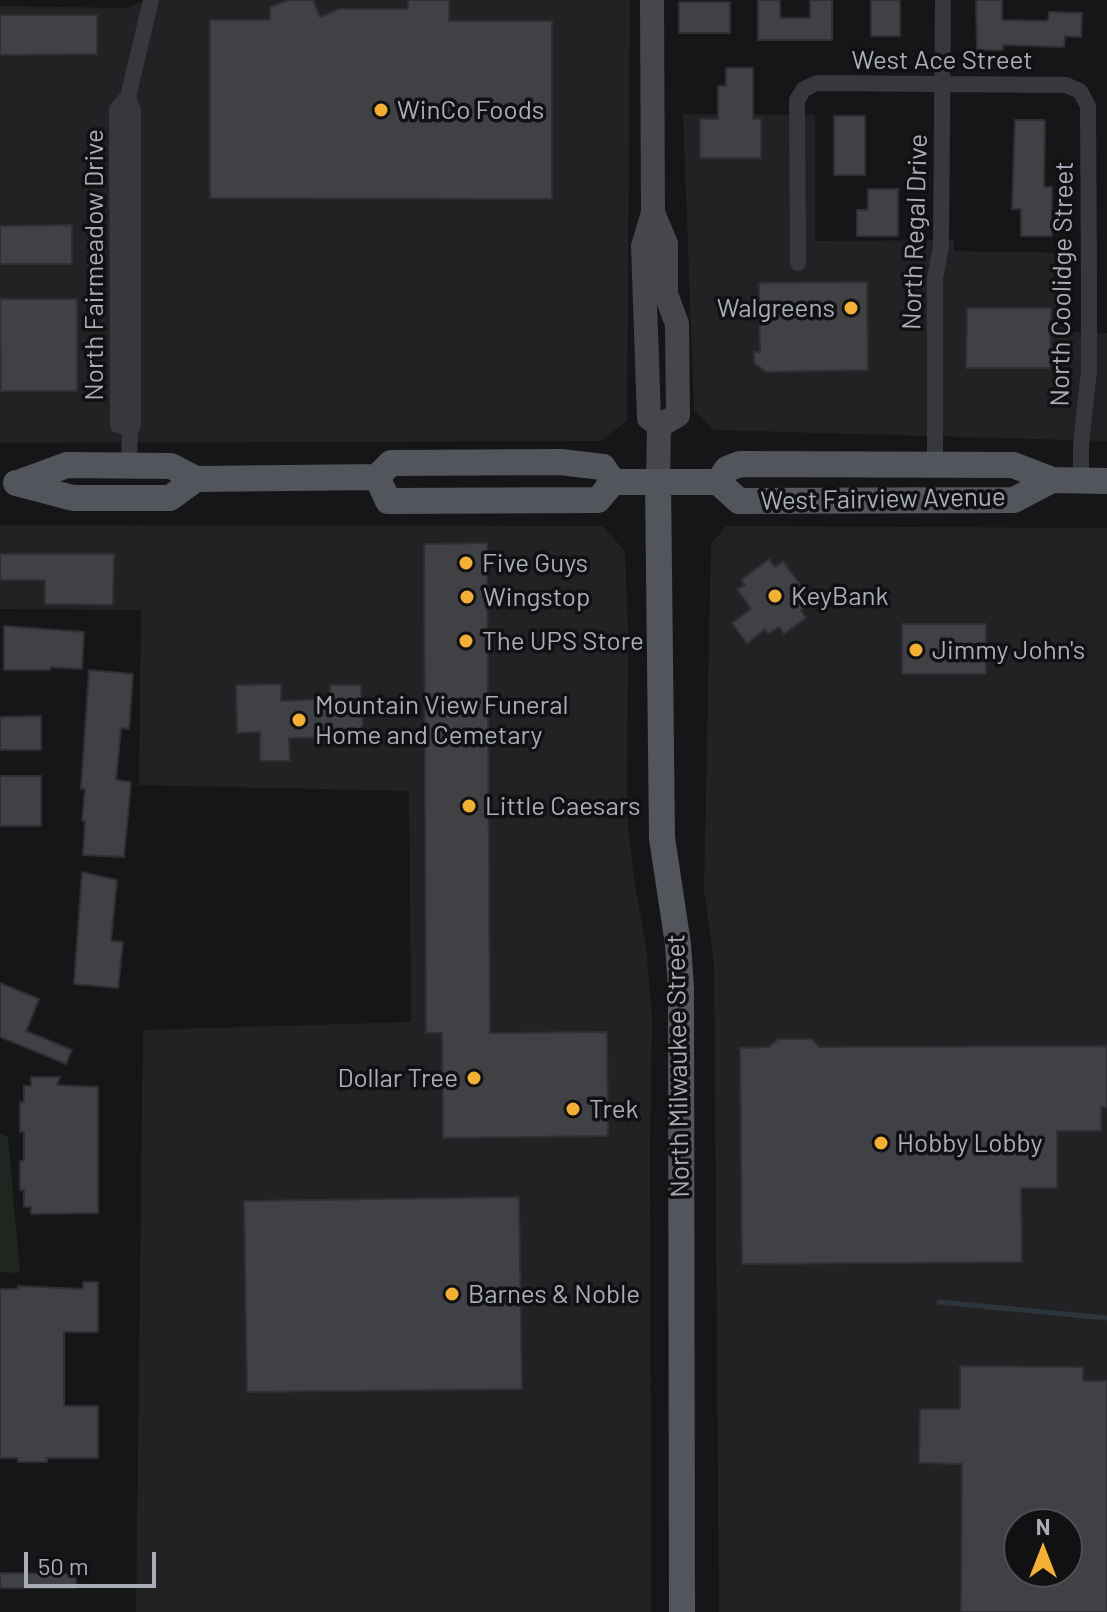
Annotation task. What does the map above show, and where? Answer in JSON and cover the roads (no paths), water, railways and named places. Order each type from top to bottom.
[{"type":"main road","name":"North Milwaukee Street","points":[[652,0],[653,213],[643,246],[644,317],[649,418],[659,426],[662,838],[678,944],[681,988],[682,1612]]},
{"type":"main road","name":"West Fairview Avenue","points":[[9,483],[67,465],[171,466],[196,479],[377,477],[391,463],[560,462],[603,467],[613,482]]},
{"type":"main road","name":"West Fairview Avenue","points":[[718,482],[727,469],[740,464],[1013,465],[1052,480],[1094,480]]},
{"type":"main road","name":"West Fairview Avenue","points":[[377,477],[388,501],[598,500],[613,482]]},
{"type":"main road","name":"West Fairview Avenue","points":[[9,483],[73,498],[170,498],[196,479]]},
{"type":"main road","name":"West Fairview Avenue","points":[[613,482],[718,482],[739,501],[1014,500],[1052,480]]},
{"type":"street","name":"North Fairmeadow Drive","points":[[129,465],[130,428],[133,425],[133,110],[128,97],[151,0]]},
{"type":"street","name":"North Regal Drive","points":[[935,465],[935,279],[941,246],[943,0]]},
{"type":"street","name":"West Ace Street","points":[[798,263],[797,100],[804,89],[817,83],[1066,85],[1080,91]]},
{"type":"street","name":"North Coolidge Street","points":[[1080,91],[1088,106],[1089,263],[1089,370],[1081,444],[1094,480]]},
{"type":"waterway","points":[[939,1302],[1107,1318]]},
{"type":"place","name":"WinCo Foods","points":[[381,110]]},
{"type":"place","name":"Walgreens","points":[[851,308]]},
{"type":"place","name":"Five Guys","points":[[466,563]]},
{"type":"place","name":"KeyBank","points":[[775,596]]},
{"type":"place","name":"Wingstop","points":[[467,597]]},
{"type":"place","name":"The UPS Store","points":[[466,641]]},
{"type":"place","name":"Jimmy John's","points":[[916,650]]},
{"type":"place","name":"Mountain View Funeral Home and Cemetary","points":[[299,720]]},
{"type":"place","name":"Little Caesars","points":[[469,806]]},
{"type":"place","name":"Dollar Tree","points":[[474,1078]]},
{"type":"place","name":"Trek","points":[[573,1109]]},
{"type":"place","name":"Hobby Lobby","points":[[881,1143]]},
{"type":"place","name":"Barnes & Noble","points":[[452,1294]]}]
